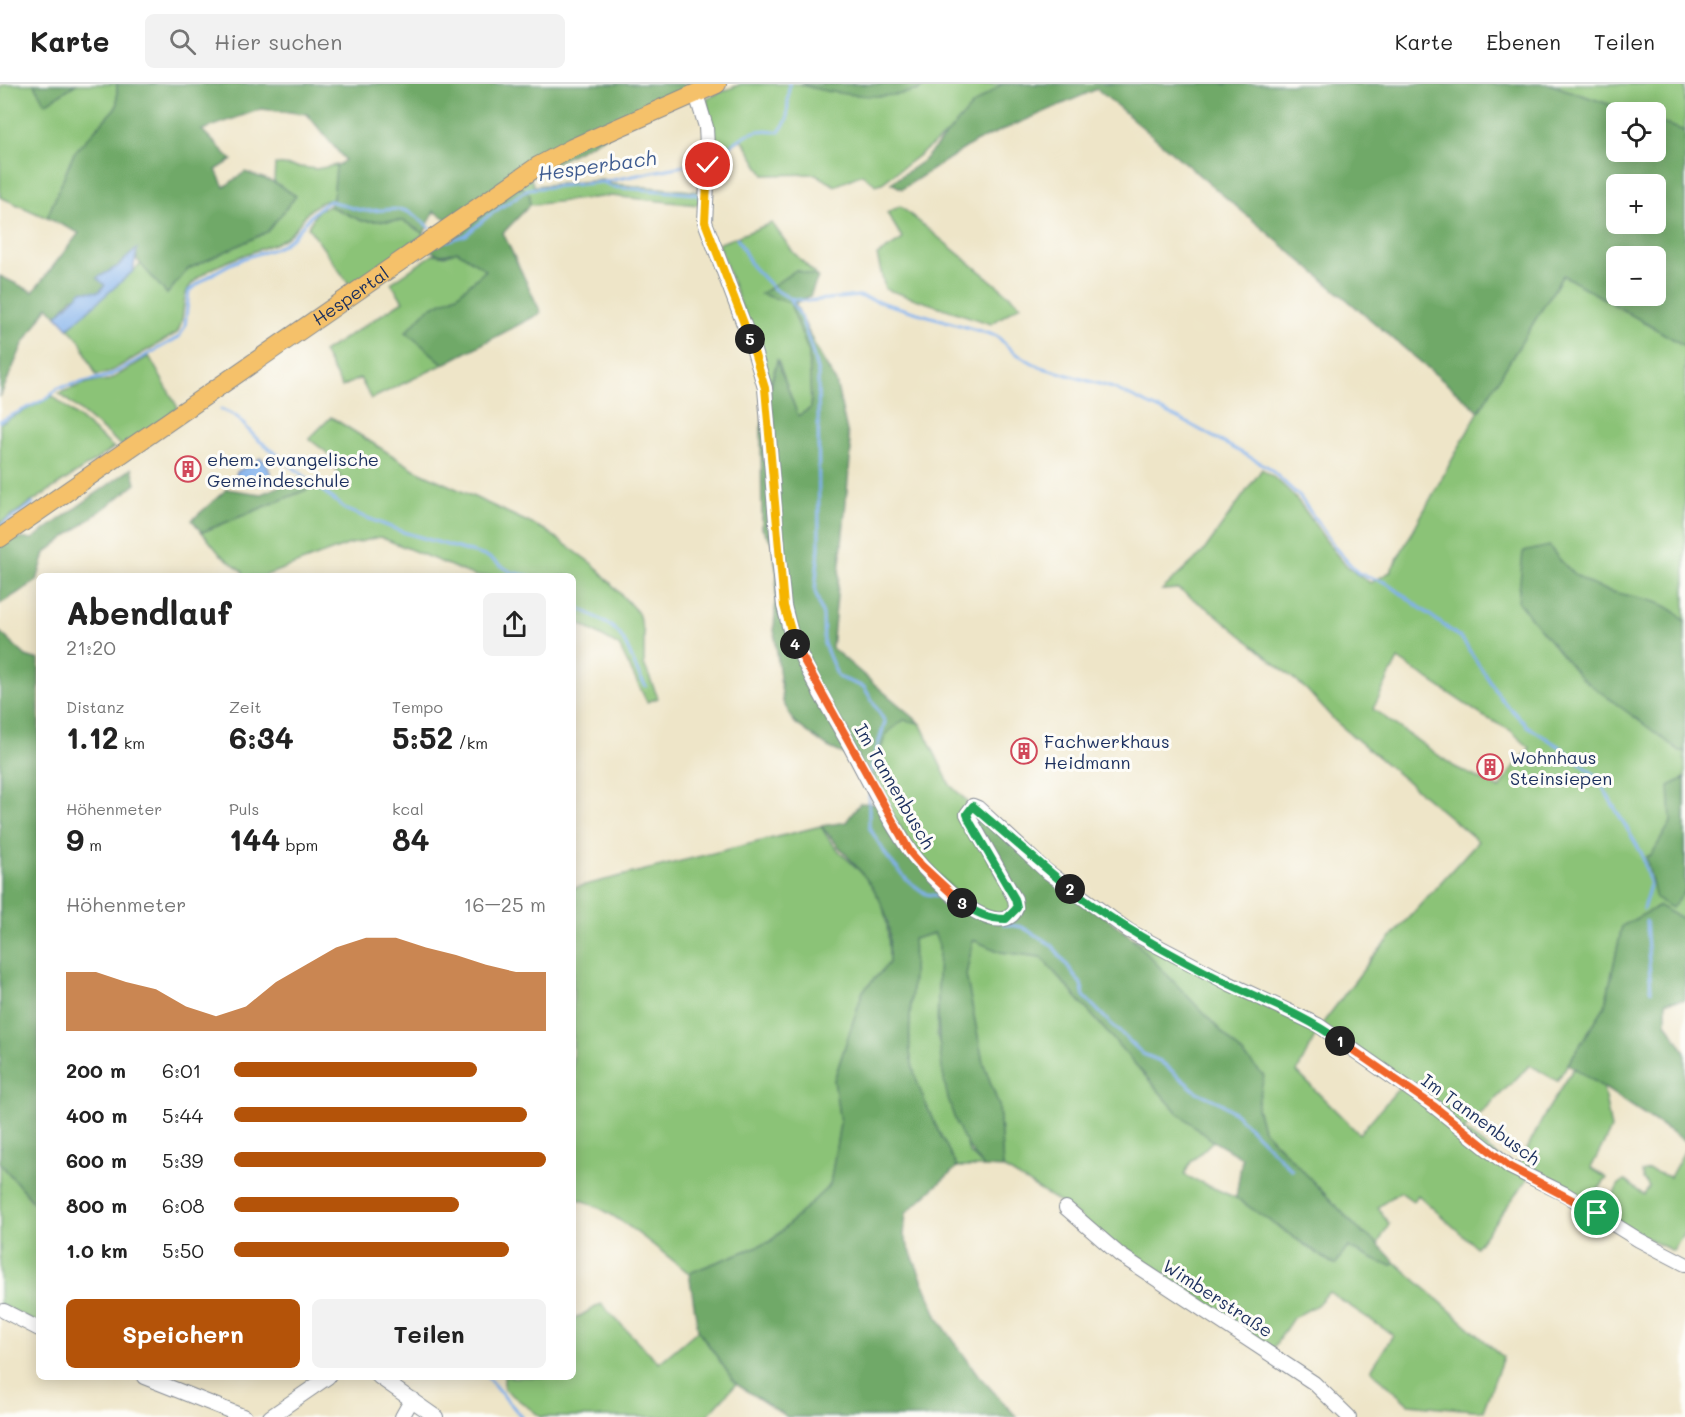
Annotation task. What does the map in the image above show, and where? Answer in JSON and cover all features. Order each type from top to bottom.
[{"type":"main road","name":"Hespertal","points":[[0,538],[538,166],[572,148],[717,84]]},
{"type":"street","name":"Im Tannenbusch","points":[[696,94],[706,126],[708,159],[705,222],[754,351],[765,388],[780,571],[784,606],[790,630],[890,818],[922,866],[964,905],[985,917],[1006,919],[1013,914],[1017,908],[1015,899],[967,814],[973,806],[978,808],[1045,870],[1130,931],[1228,983],[1318,1025],[1435,1107],[1510,1167],[1565,1194],[1639,1240],[1685,1264]]},
{"type":"street","name":"Wimberstraße","points":[[1066,1208],[1120,1255],[1314,1383],[1348,1417]]},
{"type":"street","points":[[4,1311],[36,1327]]},
{"type":"street","points":[[152,1380],[245,1417]]},
{"type":"street","points":[[270,1417],[324,1380]]},
{"type":"street","points":[[384,1380],[436,1417]]},
{"type":"street","points":[[402,1417],[412,1399]]},
{"type":"green space","points":[[6,84],[34,84],[46,103],[76,84],[117,84],[117,106],[74,153],[47,218],[0,197],[0,87]]},
{"type":"green space","points":[[34,84],[76,84],[45,104]]},
{"type":"green space","points":[[117,84],[702,84],[449,221],[434,211],[424,234],[404,221],[362,221],[329,206],[333,199],[336,167],[345,160],[307,114],[261,109],[202,130],[232,160],[216,170],[224,187],[245,172],[274,182],[296,196],[267,232],[188,269],[167,294],[137,260],[136,250],[117,267],[97,278],[105,285],[99,292],[72,298],[57,316],[48,306],[23,344],[0,397],[0,276],[33,292],[79,233],[47,218],[74,153],[117,106]]},
{"type":"green space","points":[[741,84],[800,84],[918,91],[927,84],[1013,84],[882,183],[876,185],[862,174],[835,186],[816,174],[764,175],[742,139],[712,157],[707,98]]},
{"type":"green space","points":[[800,84],[927,84],[901,94],[865,96],[828,91]]},
{"type":"green space","points":[[1002,84],[1549,84],[1606,103],[1606,162],[1666,162],[1666,124],[1685,131],[1685,346],[1616,306],[1666,306],[1666,246],[1606,246],[1606,300],[1563,275],[1479,411],[1097,89],[975,142],[902,189],[891,183],[923,161],[973,105]]},
{"type":"green space","points":[[1549,84],[1685,84],[1685,131],[1666,124],[1666,102],[1606,103]]},
{"type":"green space","points":[[275,164],[316,169],[337,165],[333,199],[314,206],[287,237],[216,266],[205,273],[188,289],[182,322],[177,333],[108,373],[96,375],[80,341],[68,328],[142,263],[167,294],[188,269],[267,232],[296,196],[274,182]]},
{"type":"green space","points":[[531,179],[534,186],[602,180],[612,184],[704,192],[698,205],[611,196],[530,205],[530,195],[520,185]]},
{"type":"green space","points":[[520,185],[530,195],[530,205],[503,233],[541,313],[444,364],[406,332],[428,309],[457,295],[486,270],[457,251],[442,255],[428,248]]},
{"type":"green space","points":[[329,206],[362,221],[404,221],[424,234],[351,287],[308,227],[318,210]]},
{"type":"green space","points":[[900,206],[1021,305],[991,324],[885,289],[877,255],[903,239],[887,213]]},
{"type":"green space","points":[[772,223],[793,252],[818,277],[796,270],[761,294],[790,302],[809,353],[811,408],[798,416],[778,361],[770,383],[718,244]]},
{"type":"green space","points":[[457,251],[487,270],[457,295],[428,309],[406,332],[444,364],[371,399],[360,378],[342,387],[323,352],[403,301],[391,283],[434,254],[445,256]]},
{"type":"green space","points":[[796,270],[818,277],[810,296],[795,303],[816,348],[836,382],[851,449],[832,648],[920,723],[904,720],[886,734],[875,766],[875,786],[850,757],[828,747],[795,723],[783,702],[774,629],[777,574],[772,542],[762,529],[761,428],[777,360],[798,416],[811,408],[809,353],[790,303],[761,294]]},
{"type":"green space","points":[[1563,275],[1606,300],[1606,306],[1616,306],[1685,346],[1685,622],[1676,613],[1655,602],[1595,586],[1569,569],[1549,546],[1680,751],[1685,751],[1685,920],[1659,906],[1622,926],[1605,1006],[1557,1081],[1530,1065],[1464,1130],[1528,1179],[1476,1247],[1418,1195],[1413,1201],[1400,1192],[1378,1207],[1389,1224],[1378,1244],[1357,1228],[1263,1129],[1257,1108],[1131,937],[1319,1028],[1373,957],[1478,841],[1335,721],[1307,690],[1213,612],[1178,589],[1162,590],[1203,552],[1262,469],[1281,483],[1293,496],[1339,557],[1359,576],[1371,583],[1390,572],[1479,411]],"holes":[[[1398,659],[1483,716],[1510,730],[1530,748],[1510,772],[1500,789],[1455,767],[1373,709]],[[1319,1029],[1400,1087],[1359,1134],[1297,1072]]]},
{"type":"green space","points":[[149,356],[178,408],[122,446],[59,393],[90,382],[110,380]]},
{"type":"green space","points":[[53,396],[114,448],[0,523],[0,423]]},
{"type":"green space","points":[[331,417],[414,469],[545,530],[594,565],[638,613],[644,633],[644,664],[658,698],[647,702],[619,646],[576,622],[576,573],[468,573],[380,537],[347,545],[272,573],[243,573],[219,553],[202,532],[311,488],[342,480],[326,452],[309,439]]},
{"type":"green space","points":[[132,468],[136,484],[45,553],[39,573],[36,573],[36,582],[0,604],[0,546],[11,538],[32,539]]},
{"type":"green space","points":[[303,477],[311,488],[202,532],[192,520],[227,489],[261,494]]},
{"type":"green space","points":[[1549,546],[1569,569],[1595,586],[1666,606],[1685,622],[1685,751],[1680,751],[1580,677],[1518,602],[1523,552]]},
{"type":"green space","points":[[0,632],[26,656],[36,659],[36,1205],[0,1163]]},
{"type":"green space","points":[[904,719],[920,723],[950,785],[967,801],[965,813],[1014,906],[1001,916],[964,902],[923,865],[875,786],[875,766],[886,734]]},
{"type":"green space","points":[[1685,778],[1685,891],[1672,908],[1656,899],[1646,857],[1652,854],[1671,822],[1669,786]]},
{"type":"green space","points":[[860,803],[880,804],[895,832],[984,920],[1020,909],[974,824],[981,818],[1131,937],[1264,1076],[1257,1108],[1263,1129],[1357,1228],[1378,1244],[1396,1263],[1393,1265],[1381,1263],[1348,1247],[1335,1265],[1236,1198],[1242,1158],[1213,1141],[1178,1113],[1041,957],[1001,952],[973,940],[966,975],[983,1062],[999,1106],[1003,1168],[984,1167],[967,1145],[946,1092],[939,1033],[939,946],[934,933],[913,939],[910,1051],[916,1080],[922,1095],[957,1167],[906,1213],[904,1236],[939,1320],[978,1375],[1017,1417],[787,1417],[736,1384],[698,1330],[689,1273],[771,1241],[830,1185],[840,1123],[834,1080],[863,991],[889,963],[889,930],[880,901],[862,874],[821,826],[846,822]]},
{"type":"green space","points":[[821,826],[831,842],[876,890],[884,910],[888,932],[889,964],[863,991],[834,1080],[840,1123],[830,1185],[771,1241],[689,1273],[617,1218],[576,1199],[576,887]]},
{"type":"green space","points":[[1659,906],[1685,920],[1685,1000],[1666,1002],[1666,1022],[1685,1052],[1685,1141],[1568,1064],[1605,1006],[1622,926]]},
{"type":"green space","points":[[935,933],[939,946],[937,1035],[969,1152],[984,1167],[957,1167],[929,1110],[912,1064],[909,1037],[913,939]]},
{"type":"green space","points":[[973,940],[1001,952],[1041,957],[1178,1113],[1213,1141],[1191,1162],[1184,1175],[1236,1198],[1334,1265],[1348,1247],[1381,1263],[1393,1265],[1396,1263],[1503,1357],[1483,1411],[1408,1404],[1371,1370],[1393,1335],[1329,1292],[1317,1305],[1293,1318],[1272,1350],[1124,1252],[1063,1204],[1003,1168],[999,1106],[983,1062],[966,975]]},
{"type":"green space","points":[[1574,1068],[1603,1087],[1611,1129],[1591,1168],[1607,1178],[1589,1202],[1519,1165],[1546,1112]]},
{"type":"green space","points":[[1685,1150],[1685,1232],[1673,1251],[1638,1234],[1604,1212],[1619,1184],[1625,1181],[1644,1195],[1649,1187],[1643,1179],[1642,1172],[1649,1170],[1670,1177]]},
{"type":"green space","points":[[0,1163],[36,1205],[36,1322],[0,1304]]},
{"type":"green space","points":[[601,1304],[659,1363],[698,1330],[736,1384],[706,1417],[541,1417],[504,1389],[504,1380],[576,1380],[576,1318]]},
{"type":"water","points":[[137,249],[133,271],[68,328],[57,316],[82,291],[99,292],[105,285],[97,278],[117,267]]},
{"type":"water","points":[[260,458],[268,467],[271,478],[260,483],[241,481],[236,475],[237,472]]},
{"type":"waterway","name":"Hesperbach","points":[[712,159],[751,133],[768,130],[779,132],[787,120],[789,84]]},
{"type":"waterway","name":"Hesperbach","points":[[446,241],[466,235],[488,216],[528,189],[603,182],[703,162]]},
{"type":"waterway","points":[[603,182],[612,187],[696,194],[701,199]]},
{"type":"waterway","name":"Hesperbach","points":[[0,421],[48,398],[58,388],[109,376],[179,337],[185,326],[189,291],[228,265],[282,245],[296,234],[322,205],[330,201],[366,211],[400,209],[412,214],[430,228]]},
{"type":"waterway","points":[[737,238],[752,266],[774,289],[789,298],[800,315],[818,374],[819,547],[815,591],[823,616],[824,644],[838,677],[864,687],[885,722],[870,772]]},
{"type":"waterway","points":[[789,298],[807,301],[859,296],[997,336],[1013,352],[1040,367],[1113,388],[1184,421],[1268,467],[1300,497],[1337,550],[1358,573],[1387,583],[1462,639],[1502,700],[1527,726],[1560,747],[1596,776],[1642,854],[1650,885],[1643,909]]},
{"type":"waterway","points":[[221,409],[236,416],[256,438],[347,510],[403,532],[488,557],[516,573]]},
{"type":"waterway","points":[[0,526],[33,504]]},
{"type":"waterway","points":[[576,605],[616,630],[646,686]]},
{"type":"waterway","points":[[869,795],[869,827],[888,858],[907,880],[926,894],[945,897]]},
{"type":"waterway","points":[[1646,921],[1651,991]]},
{"type":"waterway","points":[[1004,924],[1022,927],[1052,945],[1081,984],[1084,996],[1143,1054],[1160,1061],[1197,1092],[1221,1103],[1236,1114],[1292,1170]]},
{"type":"waterway","points":[[490,1380],[522,1417]]},
{"type":"place","name":"ehem. evangelische Gemeindeschule","points":[[188,469]]},
{"type":"place","name":"Fachwerkhaus Heidmann","points":[[1024,751]]},
{"type":"place","name":"Wohnhaus Steinsiepen","points":[[1490,767]]},
{"type":"route","points":[[708,165],[705,222],[754,351],[765,388],[779,559],[784,606],[790,630],[837,724],[910,852],[964,905],[985,917],[1006,919],[1017,908],[1015,899],[970,822],[967,814],[969,809],[973,806],[978,808],[1045,870],[1099,911],[1130,931],[1228,983],[1318,1025],[1435,1107],[1510,1167],[1565,1194],[1597,1213]]}]
